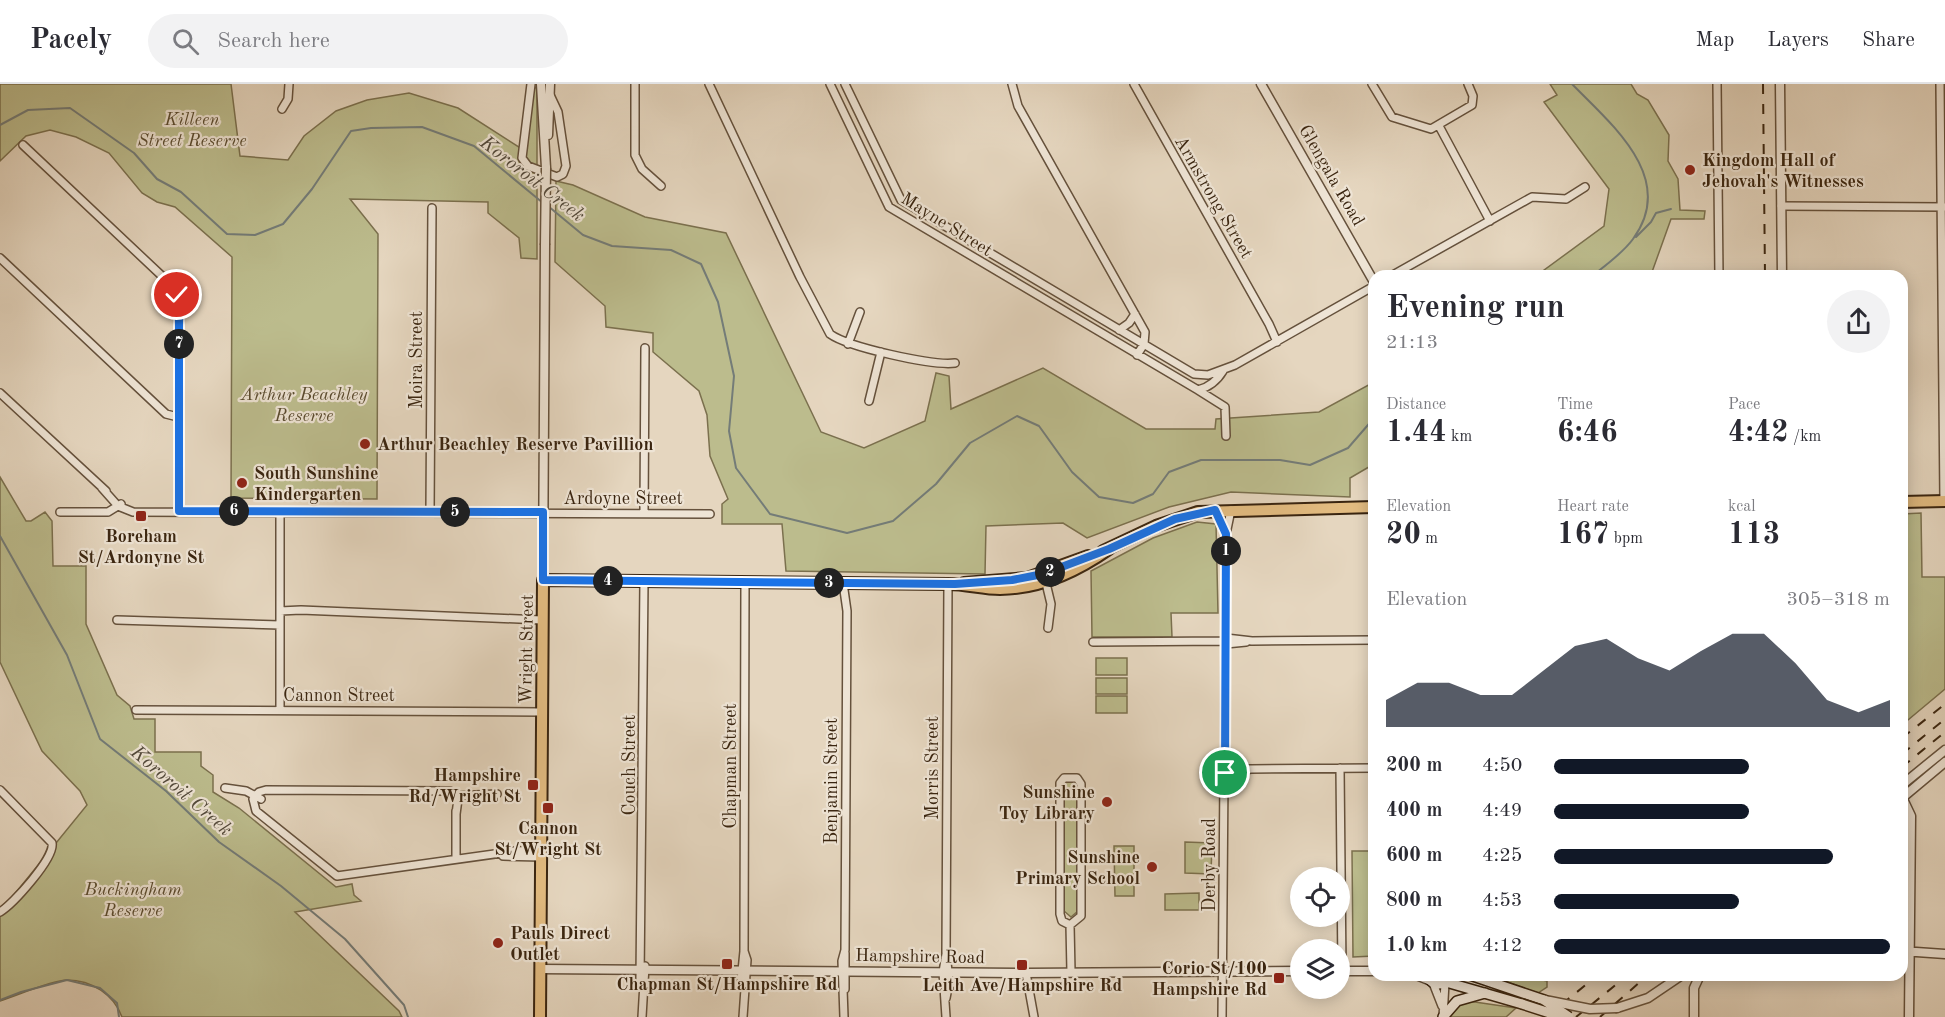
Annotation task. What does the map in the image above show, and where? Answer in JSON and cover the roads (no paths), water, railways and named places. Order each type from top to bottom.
[{"type":"main road","points":[[1908,502],[1945,501]]},
{"type":"main road","points":[[543,580],[952,584],[1000,589],[1045,578],[1175,519],[1215,510],[1368,508]]},
{"type":"main road","name":"Wright Street","points":[[540,1017],[543,580]]},
{"type":"main road","points":[[1451,981],[1562,1017]]},
{"type":"main road","points":[[1487,981],[1544,1000],[1562,1009],[1569,1017]]},
{"type":"main road","points":[[1443,1014],[1457,1001],[1485,993]]},
{"type":"street","points":[[282,109],[288,99],[289,84]]},
{"type":"street","name":"Wright Street","points":[[531,84],[522,158],[528,166],[556,177],[564,173],[566,164],[558,111],[550,94]]},
{"type":"street","points":[[543,84],[550,94]]},
{"type":"street","name":"Wright Street","points":[[543,84],[546,150],[543,580]]},
{"type":"street","name":"Wright Street","points":[[546,150],[550,84]]},
{"type":"street","points":[[635,84],[634,155],[642,169],[661,186]]},
{"type":"street","points":[[709,84],[825,334],[837,344],[848,344],[934,364],[955,363]]},
{"type":"street","name":"Mayne Street","points":[[830,84],[889,207],[1225,407],[1226,436]]},
{"type":"street","name":"Mayne Street","points":[[845,84],[901,200],[1181,366],[1200,376],[1223,371]]},
{"type":"street","points":[[1009,84],[1018,106],[1145,332],[1144,344],[1137,355]]},
{"type":"street","name":"Armstrong Street","points":[[1134,84],[1279,341]]},
{"type":"street","name":"Glengala Road","points":[[1261,84],[1368,273]]},
{"type":"street","points":[[1372,84],[1392,117],[1425,128],[1437,127],[1472,105],[1473,96],[1468,84]]},
{"type":"street","points":[[1717,84],[1719,270]]},
{"type":"street","points":[[1780,84],[1782,270]]},
{"type":"street","points":[[1940,84],[1944,207],[1945,501]]},
{"type":"street","points":[[1437,127],[1490,220]]},
{"type":"street","points":[[22,145],[173,286],[177,295],[179,511]]},
{"type":"street","points":[[1402,270],[1532,197],[1566,199],[1585,187]]},
{"type":"street","points":[[1781,209],[1944,207]]},
{"type":"street","name":"Moira Street","points":[[430,512],[432,208]]},
{"type":"street","points":[[0,258],[166,414],[178,413]]},
{"type":"street","points":[[1043,299],[1051,288]]},
{"type":"street","points":[[1198,390],[1218,380],[1223,371],[1279,341],[1368,288]]},
{"type":"street","points":[[848,344],[860,312]]},
{"type":"street","points":[[1119,330],[1129,323],[1135,314]]},
{"type":"street","points":[[644,513],[645,348]]},
{"type":"street","points":[[869,401],[877,351]]},
{"type":"street","points":[[1175,377],[1181,366]]},
{"type":"street","name":"Ardoyne Street","points":[[0,393],[117,502],[140,511],[710,514]]},
{"type":"street","points":[[60,512],[98,512],[117,502]]},
{"type":"street","name":"Derby Road","points":[[1215,510],[1226,534]]},
{"type":"street","name":"Derby Road","points":[[1221,1017],[1226,534],[1231,510]]},
{"type":"street","points":[[280,512],[280,710]]},
{"type":"street","points":[[1045,578],[1052,604],[1048,628]]},
{"type":"street","name":"Couch Street","points":[[642,1017],[644,581]]},
{"type":"street","name":"Chapman Street","points":[[743,1017],[745,582]]},
{"type":"street","name":"Benjamin Street","points":[[844,1017],[847,583]]},
{"type":"street","name":"Morris Street","points":[[946,1017],[952,584]]},
{"type":"street","points":[[280,609],[542,621]]},
{"type":"street","points":[[117,620],[280,625]]},
{"type":"street","points":[[1093,642],[1368,640]]},
{"type":"street","name":"Cannon Street","points":[[136,710],[541,712]]},
{"type":"street","points":[[1908,780],[1945,750]]},
{"type":"street","points":[[1908,793],[1945,762]]},
{"type":"street","points":[[1341,939],[1343,768]]},
{"type":"street","points":[[1225,770],[1368,768]]},
{"type":"street","points":[[1071,925],[1062,921],[1060,914],[1060,783],[1064,778],[1077,778],[1081,784],[1081,916],[1071,925],[1071,972]]},
{"type":"street","points":[[225,788],[258,797],[269,791],[442,791],[454,796],[497,794]]},
{"type":"street","points":[[0,790],[52,843],[53,849],[43,866],[0,912]]},
{"type":"street","points":[[454,796],[458,859]]},
{"type":"street","points":[[258,797],[262,814],[337,876],[458,859],[541,854]]},
{"type":"street","points":[[1908,810],[1911,816],[1908,897]]},
{"type":"street","points":[[1908,951],[1945,954]]},
{"type":"street","name":"Hampshire Road","points":[[540,969],[1026,973],[1290,971]]},
{"type":"street","points":[[1350,971],[1368,971]]},
{"type":"street","points":[[1026,973],[1034,1017]]},
{"type":"street","points":[[1430,981],[1443,1014]]},
{"type":"street","points":[[1443,1014],[1448,981]]},
{"type":"street","points":[[1544,1000],[1590,1009],[1617,1008],[1648,998],[1673,981]]},
{"type":"street","points":[[1694,1017],[1694,989],[1697,981]]},
{"type":"street","points":[[1907,981],[1909,1017]]},
{"type":"waterway","name":"Kororoit Creek","points":[[1572,84],[1620,135],[1634,154],[1644,174],[1648,195],[1645,216],[1633,239],[1599,270]]},
{"type":"waterway","name":"Kororoit Creek","points":[[0,125],[28,110],[70,108],[134,153],[157,179],[181,192],[227,234],[255,235],[283,224],[312,189],[351,131],[371,128],[422,127],[474,146],[543,203]]},
{"type":"waterway","name":"Kororoit Creek","points":[[548,206],[583,235],[612,246],[671,250],[701,264],[718,302],[734,376],[729,431],[736,468],[770,514],[847,533],[893,521],[936,484],[970,443],[1017,416],[1039,426],[1072,472],[1099,497],[1133,503],[1153,494],[1169,472],[1201,460],[1280,460],[1310,465],[1348,448],[1368,425]]},
{"type":"waterway","points":[[1636,237],[1651,222],[1656,213],[1671,209]]},
{"type":"waterway","name":"Kororoit Creek","points":[[0,536],[67,655],[100,739],[166,791],[219,842],[281,886],[345,939],[404,1005],[408,1017]]},
{"type":"waterway","name":"Kororoit Creek","points":[[0,1000],[67,980],[100,988],[117,1003],[119,1017]]},
{"type":"railway","points":[[1763,84],[1765,270]]},
{"type":"railway","points":[[1908,733],[1945,704]]},
{"type":"railway","points":[[1908,749],[1945,719]]},
{"type":"railway","points":[[1908,762],[1945,732]]},
{"type":"railway","points":[[1546,1017],[1591,981]]},
{"type":"railway","points":[[1576,1017],[1621,981]]},
{"type":"railway","points":[[1600,1017],[1641,981]]},
{"type":"place","name":"Kingdom Hall of Jehovah's Witnesses","points":[[1690,170]]},
{"type":"place","name":"Arthur Beachley Reserve Pavillion","points":[[365,444]]},
{"type":"place","name":"South Sunshine Kindergarten","points":[[242,483]]},
{"type":"place","name":"Boreham St/Ardonyne St","points":[[141,516]]},
{"type":"place","name":"Hampshire Rd/Wright St","points":[[533,785]]},
{"type":"place","name":"Sunshine Toy Library","points":[[1107,802]]},
{"type":"place","name":"Cannon St/Wright St","points":[[548,808]]},
{"type":"place","name":"Sunshine Primary School","points":[[1152,867]]},
{"type":"place","name":"Pauls Direct Outlet","points":[[498,943]]},
{"type":"place","name":"Chapman St/Hampshire Rd","points":[[727,964]]},
{"type":"place","name":"Leith Ave/Hampshire Rd","points":[[1022,965]]},
{"type":"place","name":"Corio St/100 Hampshire Rd","points":[[1279,978]]},
{"type":"park label","name":"Killeen Street Reserve","points":[[192,129]]},
{"type":"park label","name":"Arthur Beachley Reserve","points":[[304,404]]},
{"type":"park label","name":"Buckingham Reserve","points":[[133,899]]}]
